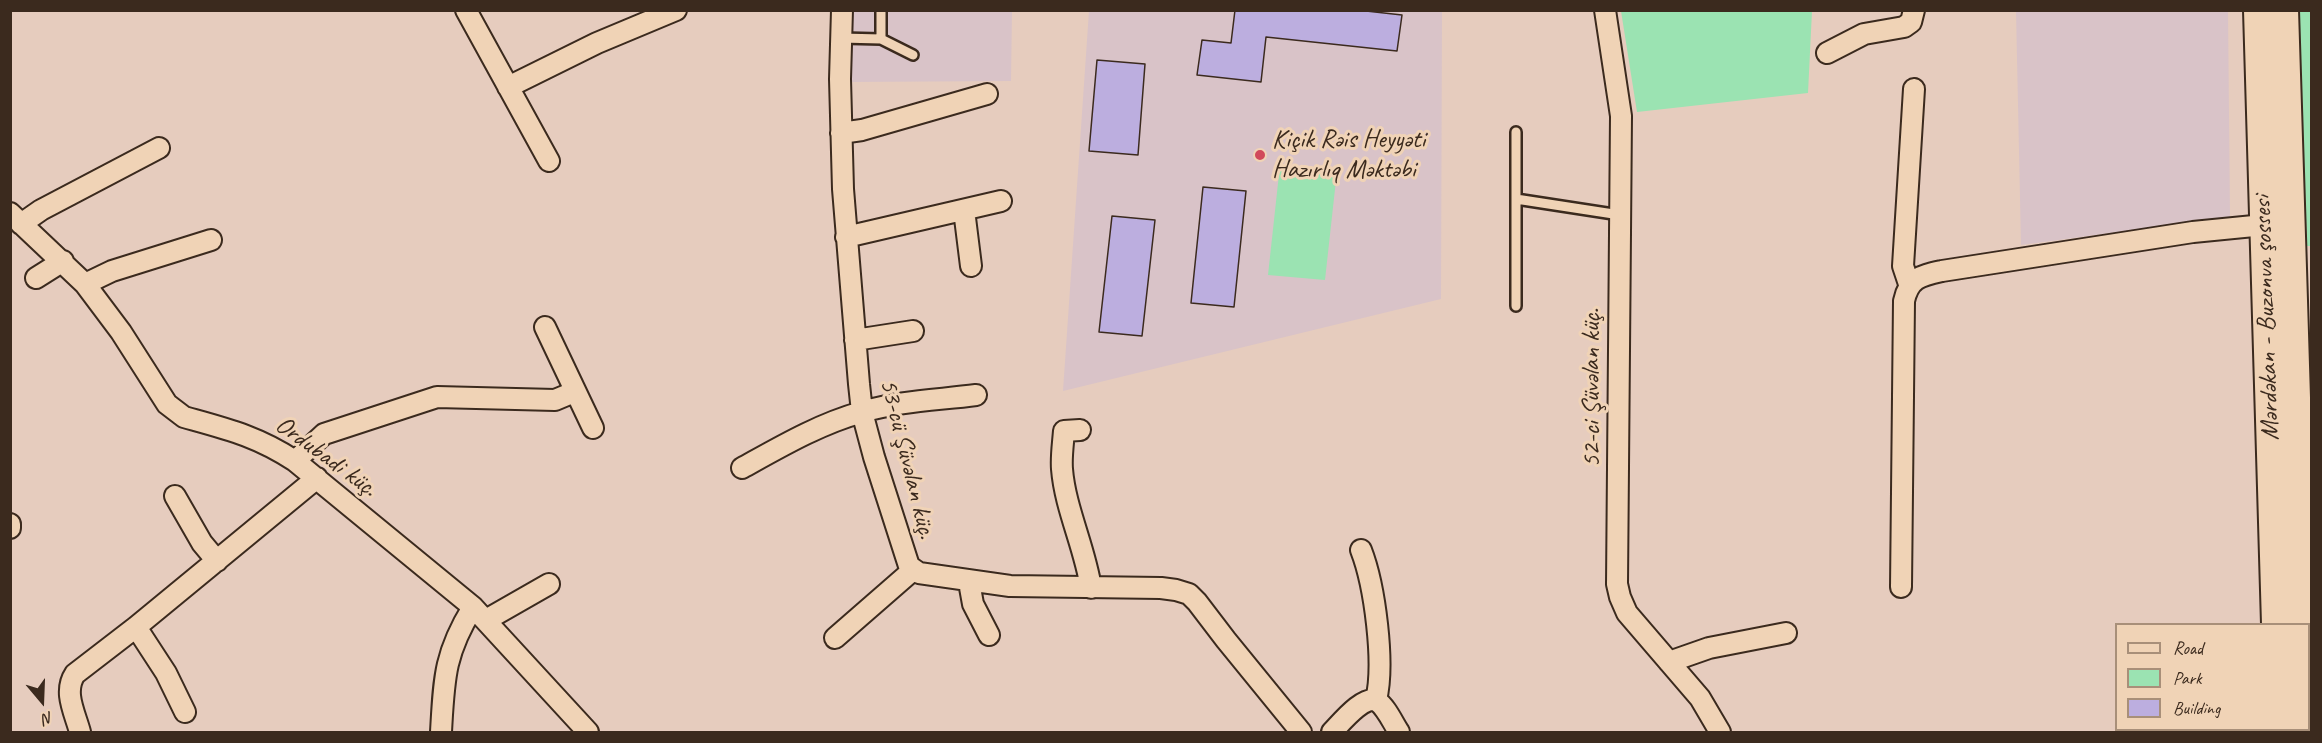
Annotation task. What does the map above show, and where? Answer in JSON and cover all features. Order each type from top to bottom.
[{"type":"main road","name":"Mərdəkan - Buzonva şossesi","points":[[2259,10],[2264,225],[2298,623]]},
{"type":"main road","points":[[2283,10],[2301,253],[2303,355],[2298,623]]},
{"type":"street","points":[[466,10],[549,161]]},
{"type":"street","points":[[508,87],[597,43],[676,10]]},
{"type":"street","name":"53-cü Şüvəlan küç.","points":[[842,10],[841,133],[846,237],[862,412],[905,558],[913,570],[919,573],[969,582],[1010,586],[1161,588],[1189,594],[1301,732]]},
{"type":"street","name":"52-ci Şüvəlan küç.","points":[[1605,10],[1621,116],[1617,584],[1627,613],[1700,698],[1720,732]]},
{"type":"street","points":[[1827,53],[1864,34],[1904,27],[1911,22],[1914,10]]},
{"type":"street","points":[[1910,284],[1904,266],[1914,90]]},
{"type":"street","points":[[841,133],[862,130],[987,94]]},
{"type":"street","points":[[16,218],[41,210],[159,148]]},
{"type":"street","points":[[846,237],[1001,201]]},
{"type":"street","points":[[964,210],[971,266]]},
{"type":"street","name":"Ordubadi küç.","points":[[16,218],[85,284],[121,332],[167,404],[184,417],[244,433],[295,461],[317,478],[479,614],[588,732]]},
{"type":"street","points":[[1901,587],[1904,301],[1910,284],[1918,278],[1942,271],[2193,232],[2264,225]]},
{"type":"street","points":[[85,284],[112,271],[211,240]]},
{"type":"street","points":[[36,278],[63,261]]},
{"type":"street","points":[[545,327],[593,428]]},
{"type":"street","points":[[855,340],[912,331]]},
{"type":"street","points":[[295,461],[324,434],[437,397],[555,400],[574,392]]},
{"type":"street","points":[[741,468],[816,429],[862,412],[902,404],[976,395]]},
{"type":"street","points":[[1080,430],[1064,431],[1062,468],[1065,489],[1088,568],[1091,588]]},
{"type":"street","points":[[80,732],[68,692],[70,681],[75,674],[136,627],[317,478]]},
{"type":"street","points":[[175,496],[202,543],[217,561]]},
{"type":"street","points":[[1361,550],[1369,570],[1372,589],[1380,676],[1376,700]]},
{"type":"street","points":[[835,638],[913,570]]},
{"type":"street","points":[[969,582],[973,604],[989,635]]},
{"type":"street","points":[[441,732],[444,682],[449,655],[459,628],[479,614],[549,584]]},
{"type":"street","points":[[136,627],[166,673],[185,712]]},
{"type":"street","points":[[1669,662],[1709,648],[1786,633]]},
{"type":"street","points":[[1332,732],[1360,705],[1369,700],[1376,700],[1383,707],[1399,732]]},
{"type":"lane","points":[[881,10],[881,39]]},
{"type":"lane","points":[[841,38],[881,39],[913,55]]},
{"type":"lane","points":[[1516,132],[1516,306]]},
{"type":"lane","points":[[1516,199],[1620,215]]},
{"type":"shaded area","points":[[848,11],[1012,11],[1011,81],[848,82]]},
{"type":"shaded area","name":"Kiçik Rəis Heyyəti Hazırlıq Məktəbi","points":[[1089,11],[1442,11],[1441,299],[1063,391]]},
{"type":"shaded area","points":[[2016,11],[2228,11],[2230,217],[2021,245]]},
{"type":"green space","points":[[1621,11],[1812,11],[1808,93],[1637,112]]},
{"type":"green space","points":[[2298,11],[2311,11],[2311,246],[2307,246]]},
{"type":"green space","points":[[1280,165],[1337,171],[1325,280],[1268,275]]},
{"type":"building","points":[[1235,10],[1357,10],[1402,15],[1397,51],[1266,37],[1261,82],[1197,75],[1202,40],[1231,43]]},
{"type":"building","points":[[1097,60],[1145,64],[1138,155],[1089,151]]},
{"type":"building","points":[[1203,187],[1246,191],[1234,307],[1191,303]]},
{"type":"building","points":[[1112,216],[1155,220],[1142,336],[1099,332]]},
{"type":"place","name":"Kiçik Rəis Heyyəti Hazırlıq Məktəbi","points":[[1260,155]]}]
